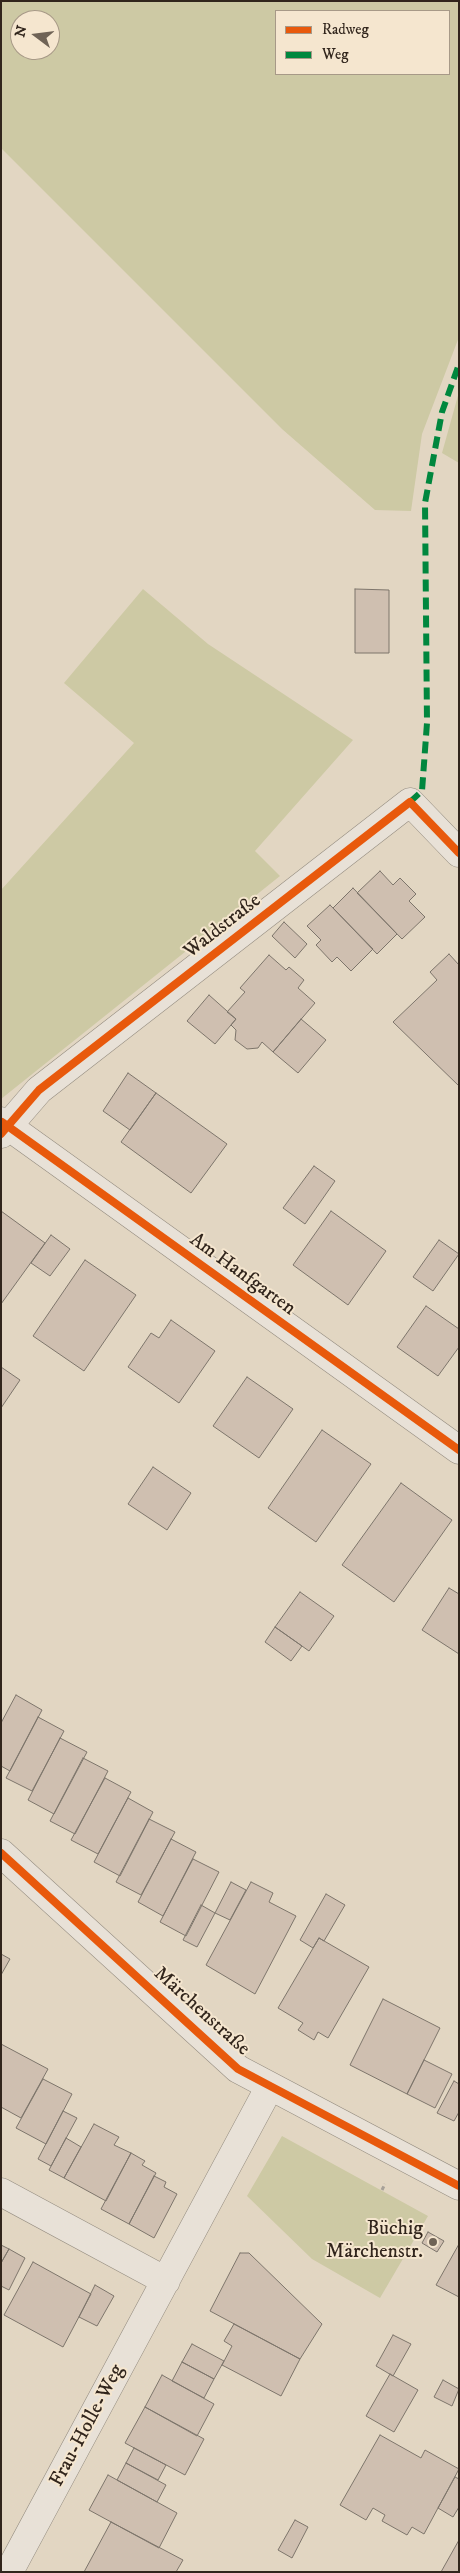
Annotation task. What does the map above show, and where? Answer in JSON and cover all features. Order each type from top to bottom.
[{"type":"street","name":"Waldstraße","points":[[3,1127],[39,1090],[410,802],[459,853]]},
{"type":"street","name":"Am Hanfgarten","points":[[3,1127],[459,1450]]},
{"type":"street","name":"Märchenstraße","points":[[1,1853],[238,2069],[459,2186]]},
{"type":"street","name":"Frau-Holle-Weg","points":[[9,2572],[270,2086]]},
{"type":"street","points":[[1,2192],[166,2281]]},
{"type":"shaded area","points":[[1,1],[459,1],[459,337],[422,434],[411,511],[375,510],[282,429],[1,148]]},
{"type":"shaded area","points":[[459,392],[459,463],[442,453]]},
{"type":"shaded area","points":[[143,589],[208,644],[353,740],[255,851],[280,876],[1,1099],[1,890],[134,743],[64,683]]},
{"type":"shaded area","points":[[282,2136],[428,2216],[380,2298],[312,2259],[247,2196]]},
{"type":"building","points":[[355,589],[389,590],[389,653],[355,653]]},
{"type":"building","points":[[380,871],[393,885],[400,878],[416,894],[409,901],[425,917],[402,939],[357,893]]},
{"type":"building","points":[[353,888],[397,934],[377,954],[333,908]]},
{"type":"building","points":[[330,905],[373,949],[351,971],[337,957],[332,962],[316,945],[321,940],[307,926]]},
{"type":"building","points":[[284,922],[307,944],[295,958],[272,936]]},
{"type":"building","points":[[449,954],[459,965],[459,1086],[393,1022],[437,980],[430,972]]},
{"type":"building","points":[[269,955],[286,970],[289,967],[304,980],[298,988],[315,1003],[273,1052],[262,1042],[258,1048],[247,1049],[235,1040],[236,1030],[231,1025],[236,1019],[227,1012],[245,992],[240,988]]},
{"type":"building","points":[[209,995],[236,1019],[215,1044],[187,1021]]},
{"type":"building","points":[[301,1019],[326,1040],[298,1073],[273,1052]]},
{"type":"building","points":[[128,1073],[156,1093],[130,1130],[103,1111]]},
{"type":"building","points":[[156,1093],[227,1144],[191,1193],[121,1142]]},
{"type":"building","points":[[314,1166],[335,1181],[305,1224],[283,1208]]},
{"type":"building","points":[[1,1211],[45,1243],[1,1304]]},
{"type":"building","points":[[331,1211],[386,1251],[348,1305],[293,1265]]},
{"type":"building","points":[[51,1235],[70,1249],[50,1276],[31,1263]]},
{"type":"building","points":[[439,1240],[459,1254],[433,1291],[413,1277]]},
{"type":"building","points":[[85,1260],[136,1295],[84,1371],[33,1336]]},
{"type":"building","points":[[426,1306],[459,1329],[459,1347],[438,1376],[397,1347]]},
{"type":"building","points":[[171,1320],[215,1351],[179,1403],[128,1367],[151,1333],[159,1338]]},
{"type":"building","points":[[1,1367],[20,1380],[1,1408]]},
{"type":"building","points":[[247,1377],[293,1409],[259,1458],[213,1426]]},
{"type":"building","points":[[322,1430],[371,1464],[316,1542],[268,1508]]},
{"type":"building","points":[[153,1467],[191,1493],[167,1530],[128,1504]]},
{"type":"building","points":[[401,1483],[452,1520],[394,1602],[342,1565]]},
{"type":"building","points":[[449,1588],[459,1594],[459,1654],[422,1630]]},
{"type":"building","points":[[300,1592],[334,1616],[309,1651],[275,1627]]},
{"type":"building","points":[[275,1627],[302,1646],[291,1661],[265,1642]]},
{"type":"building","points":[[16,1695],[42,1710],[10,1771],[1,1766],[1,1723]]},
{"type":"building","points":[[38,1717],[64,1731],[32,1791],[6,1778]]},
{"type":"building","points":[[60,1738],[87,1752],[54,1814],[28,1800]]},
{"type":"building","points":[[83,1758],[108,1771],[75,1834],[50,1821]]},
{"type":"building","points":[[105,1778],[131,1792],[98,1854],[71,1840]]},
{"type":"building","points":[[128,1798],[153,1812],[120,1876],[94,1862]]},
{"type":"building","points":[[149,1819],[175,1832],[141,1895],[116,1882]]},
{"type":"building","points":[[171,1839],[196,1852],[163,1916],[138,1902]]},
{"type":"building","points":[[193,1859],[219,1872],[186,1936],[160,1922]]},
{"type":"building","points":[[231,1882],[246,1890],[230,1920],[215,1913]]},
{"type":"building","points":[[251,1882],[273,1893],[269,1902],[296,1916],[255,1994],[206,1965]]},
{"type":"building","points":[[326,1894],[345,1905],[324,1941],[319,1938],[313,1948],[300,1940]]},
{"type":"building","points":[[201,1905],[215,1913],[197,1947],[183,1940]]},
{"type":"building","points":[[319,1938],[369,1967],[328,2038],[318,2032],[314,2040],[298,2030],[303,2023],[278,2008]]},
{"type":"building","points":[[1,1954],[10,1959],[1,1975]]},
{"type":"building","points":[[383,1999],[440,2028],[407,2094],[350,2065]]},
{"type":"building","points":[[1,2044],[48,2069],[21,2118],[1,2107]]},
{"type":"building","points":[[424,2060],[452,2074],[435,2108],[407,2094]]},
{"type":"building","points":[[43,2079],[72,2094],[46,2144],[16,2128]]},
{"type":"building","points":[[454,2081],[459,2084],[459,2112],[454,2121],[437,2113]]},
{"type":"building","points":[[63,2111],[77,2118],[51,2166],[38,2159]]},
{"type":"building","points":[[94,2124],[119,2137],[114,2145],[131,2153],[106,2201],[64,2178]]},
{"type":"building","points":[[66,2138],[81,2147],[64,2178],[49,2170]]},
{"type":"building","points":[[131,2153],[145,2161],[142,2165],[156,2173],[129,2224],[101,2209]]},
{"type":"building","points":[[154,2176],[166,2182],[164,2187],[177,2194],[154,2238],[129,2224]]},
{"type":"building","name":"Büchig Märchenstr.","points":[[428,2232],[444,2241],[437,2252],[422,2243]]},
{"type":"building","points":[[459,2244],[459,2297],[436,2285]]},
{"type":"building","points":[[1,2245],[9,2249],[1,2263]]},
{"type":"building","points":[[9,2249],[25,2258],[9,2290],[1,2286],[1,2263]]},
{"type":"building","points":[[240,2253],[249,2253],[322,2324],[300,2359],[210,2311]]},
{"type":"building","points":[[33,2262],[91,2294],[63,2347],[4,2315]]},
{"type":"building","points":[[95,2285],[114,2296],[97,2326],[79,2317]]},
{"type":"building","points":[[234,2324],[300,2359],[281,2396],[222,2365],[232,2346],[224,2341]]},
{"type":"building","points":[[393,2335],[411,2344],[393,2376],[376,2366]]},
{"type":"building","points":[[192,2344],[224,2361],[214,2379],[182,2362]]},
{"type":"building","points":[[182,2362],[214,2379],[204,2398],[172,2381]]},
{"type":"building","points":[[390,2374],[418,2390],[394,2432],[366,2416]]},
{"type":"building","points":[[162,2375],[214,2404],[197,2436],[145,2407]]},
{"type":"building","points":[[443,2380],[459,2389],[452,2406],[434,2397]]},
{"type":"building","points":[[145,2407],[204,2439],[185,2475],[125,2443]]},
{"type":"building","points":[[380,2435],[421,2458],[425,2450],[459,2469],[424,2534],[412,2527],[407,2535],[382,2521],[385,2515],[373,2508],[366,2520],[340,2505]]},
{"type":"building","points":[[134,2448],[166,2465],[158,2480],[126,2463]]},
{"type":"building","points":[[126,2463],[166,2485],[157,2502],[117,2480]]},
{"type":"building","points":[[108,2475],[177,2513],[159,2548],[89,2510]]},
{"type":"building","points":[[455,2477],[459,2479],[459,2507],[453,2517],[438,2508]]},
{"type":"building","points":[[295,2520],[308,2527],[292,2558],[278,2550]]},
{"type":"building","points":[[111,2522],[183,2560],[176,2572],[84,2572]]},
{"type":"building","points":[[459,2540],[459,2572],[441,2572]]},
{"type":"marked path","points":[[410,802],[422,791],[427,723],[425,503],[442,412],[459,364]]},
{"type":"cycle path","points":[[1,1134],[39,1090],[410,802],[459,853]]},
{"type":"cycle path","points":[[2,1122],[459,1450]]},
{"type":"cycle path","points":[[1,1853],[238,2069],[459,2186]]},
{"type":"place","name":"Büchig Märchenstr.","points":[[433,2242]]}]
